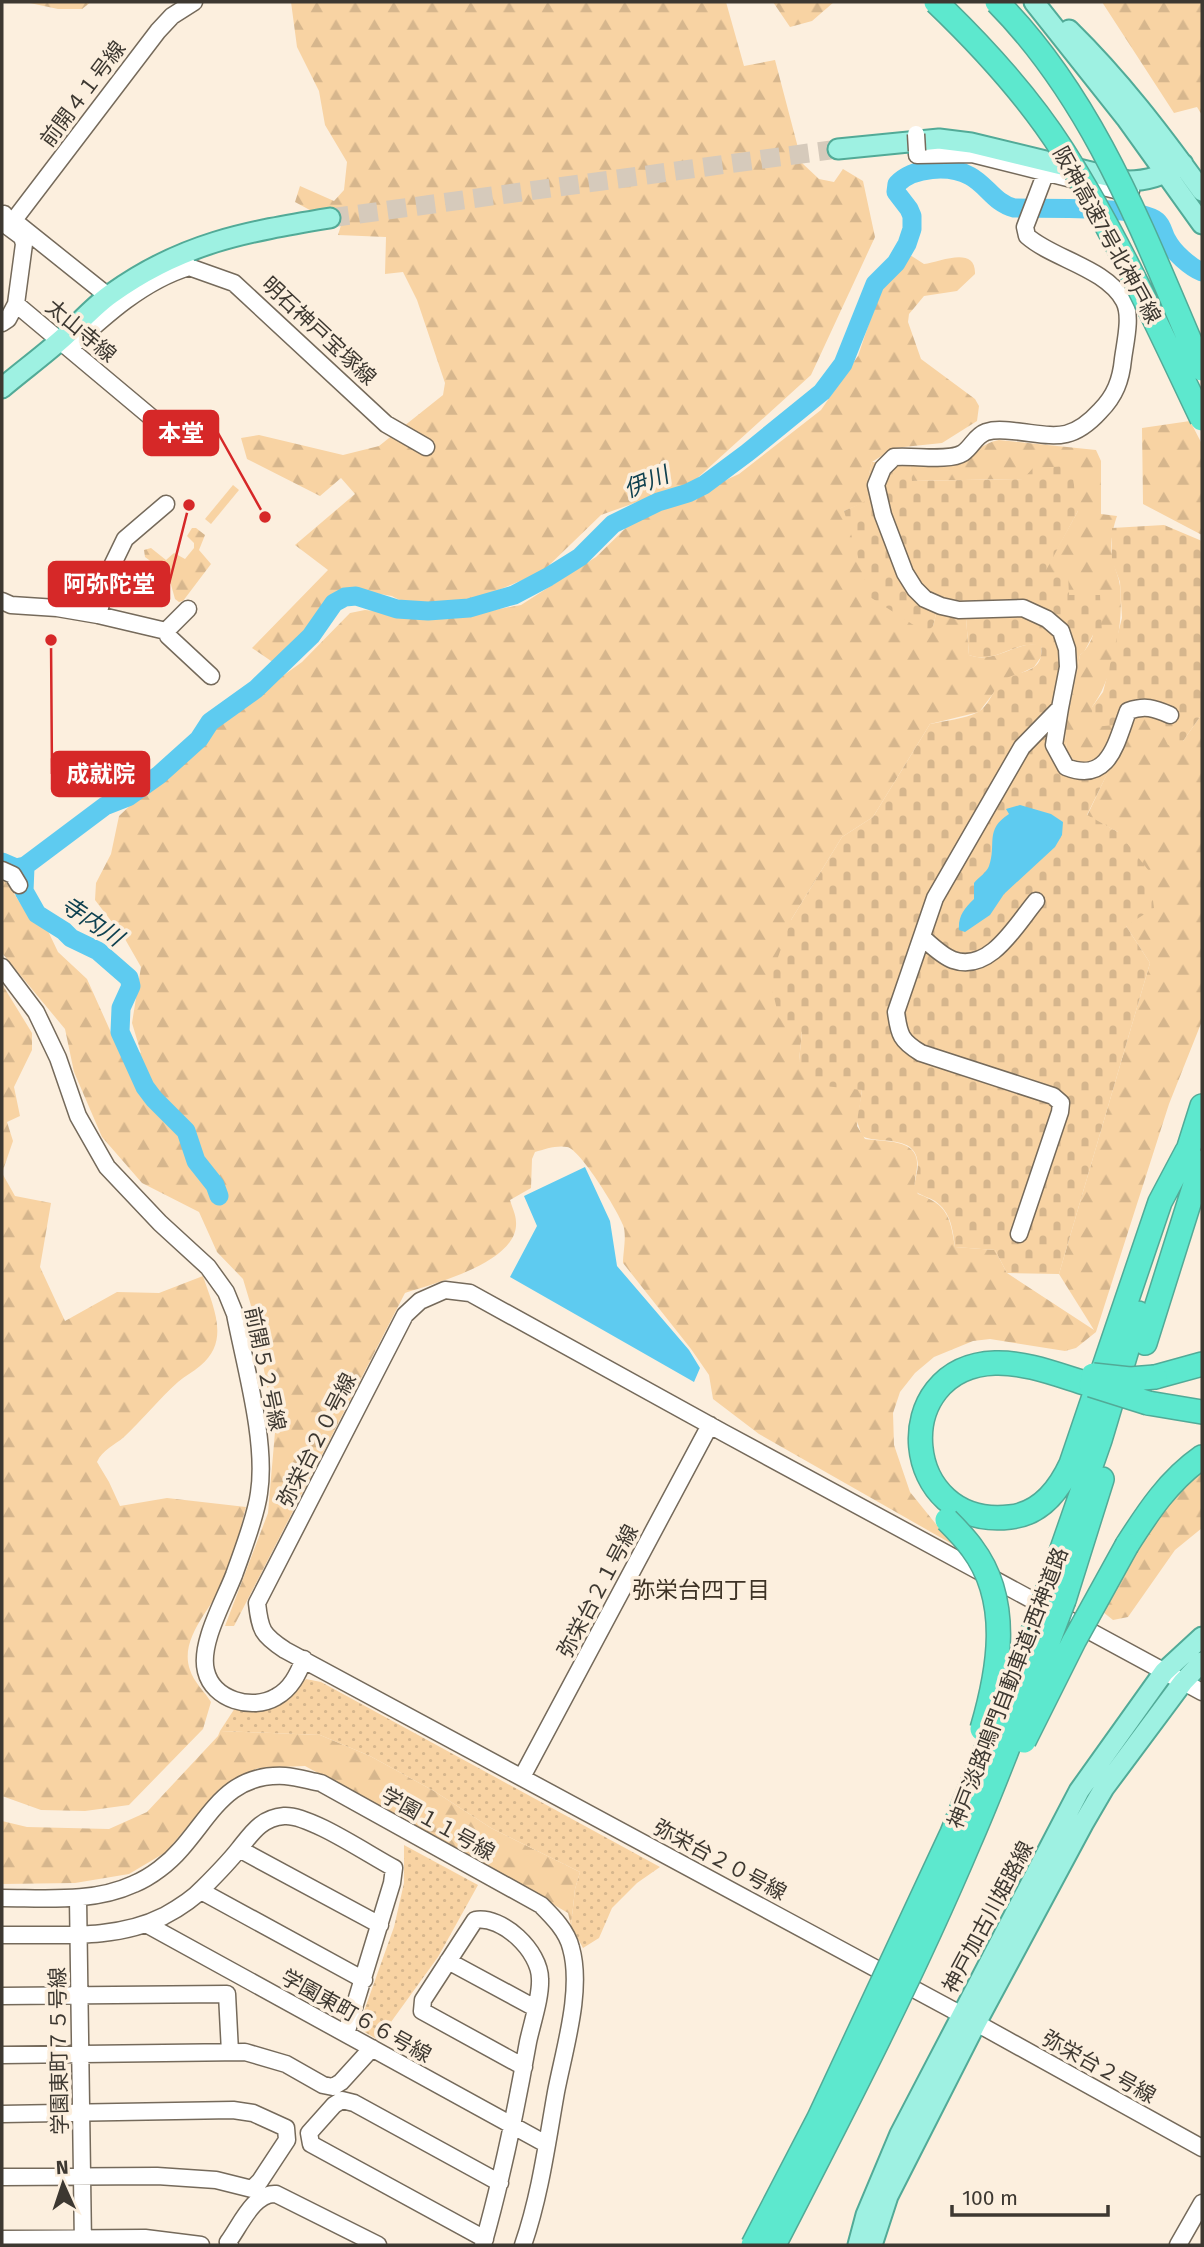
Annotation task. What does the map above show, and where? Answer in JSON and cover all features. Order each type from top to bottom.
[{"type":"highway","name":"阪神高速7号北神戸線","points":[[936,2],[978,42],[1024,96],[1063,150],[1107,226],[1202,419]]},
{"type":"highway","name":"阪神高速7号北神戸線","points":[[997,2],[1047,63],[1090,125],[1144,229],[1202,369]]},
{"type":"highway","name":"神戸淡路鳴門自動車道;西神道路","points":[[774,2245],[939,1912],[970,1841],[1056,1594],[1100,1440],[1195,1157],[1202,1106]]},
{"type":"highway","points":[[1195,1157],[1160,1202],[1071,1464],[1058,1488],[1042,1503],[1017,1516],[983,1518],[957,1508],[936,1490],[929,1479],[920,1451],[920,1424],[930,1399],[953,1377],[980,1364],[1009,1363],[1090,1380],[1151,1391],[1202,1398]]},
{"type":"highway","points":[[967,1801],[971,1766],[992,1689],[999,1635],[997,1608],[989,1578],[974,1549],[922,1487],[909,1449],[910,1426],[915,1408],[922,1392],[944,1369],[964,1359],[999,1352],[1040,1360],[1090,1380]]},
{"type":"highway","points":[[1151,1391],[1202,1364]]},
{"type":"highway","points":[[1151,1391],[1202,1412]]},
{"type":"highway","points":[[970,1841],[996,1801],[1044,1699],[1126,1545],[1149,1509],[1202,1457]]},
{"type":"highway","name":"神戸淡路鳴門自動車道;西神道路","points":[[753,2245],[819,2118],[967,1801],[1024,1656],[1056,1594]]},
{"type":"main road","points":[[1034,2],[1126,118],[1175,169],[1202,191]]},
{"type":"main road","points":[[1040,2],[1102,62],[1175,169],[1202,224]]},
{"type":"main road","points":[[838,149],[939,139],[971,143],[1128,181],[1141,181],[1175,169]]},
{"type":"main road","points":[[2,388],[66,344],[108,296],[142,273],[184,261],[203,244],[258,230],[330,218]]},
{"type":"main road","name":"神戸加古川姫路線","points":[[872,2245],[888,2196],[969,2019],[1079,1791],[1164,1672],[1202,1637]]},
{"type":"main road","name":"神戸加古川姫路線","points":[[858,2245],[866,2215],[900,2134],[1104,1788],[1182,1682],[1202,1662]]},
{"type":"street","name":"前開４１号線","points":[[7,215],[158,31],[172,16],[194,2]]},
{"type":"street","points":[[923,131],[953,132],[1026,147],[1132,175],[1141,181],[1133,191],[1124,192],[1046,172],[972,153],[916,147],[923,131]]},
{"type":"street","points":[[1046,172],[1025,228],[1027,236],[1079,265],[1114,289],[1125,302],[1127,313],[1122,376],[1111,400],[1092,420],[1070,435],[1003,429],[986,432],[973,440],[965,452],[952,457],[894,457],[883,468],[876,485],[883,515],[905,573],[925,599],[959,610],[1023,608],[1047,619],[1061,631],[1067,649],[1068,667],[1054,746],[1066,767],[1080,773],[1093,772],[1103,765],[1110,756],[1128,711],[1141,706],[1155,708],[1170,715]]},
{"type":"street","points":[[7,215],[108,296]]},
{"type":"street","name":"太山寺線","points":[[7,215],[3,223],[22,237],[24,244],[16,304],[164,428]]},
{"type":"street","points":[[66,344],[143,288],[176,271],[184,261]]},
{"type":"street","name":"明石神戸宝塚線","points":[[184,261],[234,283],[386,424],[426,447]]},
{"type":"street","points":[[2,323],[8,319],[16,304]]},
{"type":"street","points":[[98,615],[110,570],[125,539],[166,504]]},
{"type":"street","points":[[2,601],[11,605],[66,609],[166,631]]},
{"type":"street","points":[[166,631],[188,609]]},
{"type":"street","points":[[166,631],[168,636],[211,676]]},
{"type":"street","points":[[1018,1234],[1061,1103],[1053,1096],[921,1053],[906,1044],[898,1030],[896,1012],[935,898],[1022,747],[1060,708]]},
{"type":"street","points":[[2,870],[13,875],[19,885]]},
{"type":"street","points":[[922,937],[951,959],[974,961],[989,956],[1036,901]]},
{"type":"street","name":"前開５２号線","points":[[2,967],[36,1012],[58,1058],[78,1116],[107,1167],[160,1223],[208,1267],[226,1292],[235,1314],[261,1457],[259,1495],[235,1573],[206,1646],[206,1672],[213,1685],[230,1699],[262,1703],[277,1697],[291,1685],[304,1659]]},
{"type":"street","name":"弥栄台２０号線","points":[[969,2019],[269,1640],[260,1628],[257,1603],[405,1315],[420,1301],[445,1290],[470,1293],[1202,1692]]},
{"type":"street","name":"弥栄台２１号線","points":[[522,1777],[710,1425]]},
{"type":"street","name":"学園１１号線","points":[[2,1898],[78,1898],[134,1885],[157,1871],[180,1850],[209,1811],[231,1790],[258,1779],[284,1776],[321,1783],[541,1905],[558,1922],[571,1948],[573,1999],[546,2144],[523,2245]]},
{"type":"street","points":[[2,1935],[79,1934],[114,1931],[145,1924],[165,1915],[201,1891],[251,1832],[266,1821],[285,1816],[303,1818],[394,1868],[380,1925],[346,2034]]},
{"type":"street","points":[[239,1849],[380,1925]]},
{"type":"street","points":[[201,1891],[363,1980]]},
{"type":"street","name":"学園東町７５号線","points":[[78,1898],[83,2242]]},
{"type":"street","points":[[500,2183],[354,2103],[342,2100],[334,2105],[309,2133],[311,2144],[484,2242],[500,2183],[513,2126],[524,2067],[534,2008],[540,1978],[528,1948],[516,1935],[485,1918],[475,1920],[423,2000],[422,2011],[524,2067]]},
{"type":"street","name":"学園東町６６号線","points":[[145,1924],[546,2144]]},
{"type":"street","points":[[448,1961],[534,2008]]},
{"type":"street","points":[[2,1996],[227,1994],[230,2052]]},
{"type":"street","name":"弥栄台２号線","points":[[969,2019],[1202,2148]]},
{"type":"street","points":[[2,2055],[244,2052],[286,2064],[323,2085],[333,2087],[341,2082],[372,2048]]},
{"type":"street","points":[[2,2114],[233,2110],[253,2113],[286,2128],[287,2140],[260,2182],[252,2189],[216,2180],[157,2176],[2,2177]]},
{"type":"street","points":[[230,2245],[228,2242],[259,2199],[268,2193],[287,2199],[378,2245]]},
{"type":"street","points":[[1178,2245],[1202,2203]]},
{"type":"street","points":[[2,2239],[83,2242],[145,2238],[201,2245]]},
{"type":"green space","points":[[25,2],[91,2],[82,9],[58,9]]},
{"type":"green space","points":[[291,2],[726,2],[744,66],[775,60],[802,163],[819,179],[834,182],[843,169],[863,181],[875,237],[811,375],[693,482],[601,515],[542,572],[479,598],[409,605],[392,596],[344,588],[308,634],[274,663],[252,648],[328,570],[295,545],[355,494],[341,478],[320,496],[247,459],[241,438],[259,435],[343,455],[379,446],[443,395],[445,383],[417,300],[403,272],[385,274],[386,237],[338,235],[345,212],[319,215],[295,202],[300,186],[334,201],[344,190],[347,162],[325,125],[319,91],[297,47]]},
{"type":"green space","points":[[773,2],[834,2],[812,21],[790,27]]},
{"type":"green space","points":[[1102,2],[1202,2],[1202,115],[1197,107],[1174,113]]},
{"type":"green space","points":[[910,255],[924,264],[956,257],[970,260],[974,265],[975,274],[957,291],[924,296],[909,314],[908,322],[921,359],[975,399],[979,406],[977,421],[942,443],[894,448],[872,462],[868,501],[844,511],[933,626],[936,614],[966,618],[969,655],[988,657],[1032,644],[1041,645],[1041,657],[1034,667],[1002,682],[979,712],[930,724],[873,817],[842,837],[791,920],[802,1032],[799,1061],[862,1090],[857,1126],[865,1139],[899,1143],[913,1151],[917,1167],[916,1191],[936,1203],[946,1213],[955,1247],[995,1250],[1007,1273],[1094,1330],[1059,1274],[1150,963],[1126,926],[1118,832],[1087,816],[1133,719],[1148,716],[1154,718],[1183,741],[1202,714],[1202,1021],[1169,1104],[1096,1332],[1076,1348],[1065,1351],[990,1339],[973,1341],[934,1357],[915,1373],[900,1392],[893,1413],[894,1445],[910,1492],[952,1544],[759,1434],[713,1399],[709,1375],[623,1263],[623,1225],[589,1169],[573,1150],[567,1147],[535,1152],[532,1159],[531,1188],[510,1200],[516,1222],[513,1236],[504,1249],[473,1269],[405,1293],[234,1626],[225,1626],[268,1513],[275,1432],[255,1319],[243,1279],[217,1252],[199,1212],[142,1183],[102,1137],[74,1072],[65,1029],[2,953],[2,879],[25,911],[48,931],[58,952],[87,979],[113,1037],[141,1053],[132,1023],[141,967],[125,939],[95,900],[96,883],[111,854],[119,816],[219,722],[302,662],[350,613],[365,610],[447,619],[521,605],[596,557],[630,524],[739,474],[821,410],[858,356],[881,288]]},
{"type":"green space","points":[[1190,421],[1202,444],[1202,535],[1143,504],[1142,428]]},
{"type":"green space","points":[[999,440],[1096,450],[1101,461],[1101,514],[1117,516],[1112,558],[1120,583],[1121,600],[1119,632],[1112,665],[1092,707],[1116,725],[1099,765],[1077,764],[1067,752],[1065,731],[1080,655],[1093,635],[1100,595],[1069,595],[1043,574],[1078,511],[1023,479],[911,481],[910,463],[953,465],[966,460],[984,445]]},
{"type":"green space","points":[[872,462],[910,463],[912,481],[1023,479],[1033,468],[1071,466],[1078,511],[1044,574],[1068,573],[1069,595],[1100,595],[1102,634],[1093,635],[1080,655],[1065,731],[1067,752],[1077,764],[1099,765],[1115,725],[1093,727],[1092,707],[1103,692],[1122,618],[1120,582],[1112,561],[1112,528],[1164,525],[1202,541],[1202,714],[1183,741],[1168,745],[1154,717],[1143,714],[1134,719],[1087,815],[1118,832],[1149,871],[1154,908],[1126,926],[1150,963],[1059,1274],[1007,1273],[995,1250],[955,1247],[945,1210],[935,1201],[915,1191],[918,1164],[916,1154],[911,1148],[896,1142],[862,1136],[857,1121],[862,1090],[815,1085],[799,1061],[802,1032],[779,1018],[770,980],[791,920],[842,837],[873,817],[930,724],[978,712],[1001,682],[1034,667],[1041,656],[1041,646],[1032,645],[988,657],[969,655],[966,618],[936,614],[933,626],[926,633],[870,597],[844,511],[868,500]]},
{"type":"green space","points":[[233,485],[239,490],[211,524],[205,519]]},
{"type":"green space","points":[[192,528],[205,535],[199,550],[211,564],[183,601],[179,602],[175,599],[168,574],[145,557],[144,550],[151,548],[166,560],[174,553],[185,559],[194,548],[194,543],[187,536]]},
{"type":"green space","points":[[2,984],[32,1033],[32,1050],[14,1087],[20,1116],[7,1122],[13,1141],[2,1173]]},
{"type":"green space","points":[[2,1173],[15,1196],[51,1203],[40,1267],[65,1321],[117,1292],[159,1293],[203,1276],[215,1312],[217,1335],[209,1356],[171,1389],[124,1437],[102,1454],[97,1462],[120,1506],[167,1498],[246,1507],[227,1576],[189,1645],[190,1670],[211,1702],[203,1729],[129,1805],[85,1811],[41,1810],[2,1796]]},
{"type":"green space","points":[[1202,1473],[1202,1528],[1175,1550],[1128,1617],[1113,1620],[1103,1612],[1146,1537],[1173,1500]]},
{"type":"green space","points":[[306,1679],[321,1682],[660,1867],[637,1883],[612,1908],[599,1938],[583,1948],[571,1926],[575,1889],[580,1872],[491,1828],[434,1791],[370,1756],[320,1735],[220,1731],[235,1708],[259,1711],[276,1707]]},
{"type":"green space","points":[[220,1731],[320,1735],[370,1756],[434,1791],[491,1828],[580,1872],[575,1889],[571,1926],[568,1913],[448,1843],[305,1766],[258,1768],[219,1789],[166,1852],[129,1874],[75,1883],[2,1884],[2,1821],[27,1827],[109,1829],[147,1812]]},
{"type":"green space","points":[[404,1845],[478,1885],[438,1957],[378,2040],[358,2028],[394,1927],[404,1883]]},
{"type":"water","points":[[1020,805],[1051,814],[1063,822],[1062,835],[1055,847],[1004,894],[990,915],[965,932],[959,930],[962,913],[974,899],[974,883],[989,866],[996,826],[1009,814],[1006,809]]},
{"type":"water","points":[[585,1167],[610,1221],[617,1266],[689,1350],[700,1368],[694,1382],[510,1277],[537,1226],[524,1196]]},
{"type":"waterway","name":"伊川","points":[[2,862],[16,868],[25,866],[105,806],[128,797],[159,775],[199,739],[210,722],[256,689],[311,636],[334,603],[345,597],[356,596],[397,609],[428,611],[469,608],[514,595],[580,557],[613,524],[658,502],[704,485],[747,453],[822,392],[843,364],[875,284],[896,263],[907,244],[912,229],[912,216],[896,192],[897,184],[912,174],[942,169],[962,172],[976,180],[1001,202],[1014,208],[1111,210],[1147,216],[1159,223],[1170,245],[1178,254],[1202,272]]},
{"type":"waterway","name":"寺内川","points":[[25,867],[24,891],[37,914],[71,938],[98,951],[129,978],[131,986],[121,1008],[120,1032],[145,1087],[186,1131],[196,1161],[215,1185],[219,1196]]},
{"type":"tunnel","points":[[330,218],[838,149]]},
{"type":"place","name":"阿弥陀堂","points":[[189,505]]},
{"type":"place","name":"本堂","points":[[265,517]]},
{"type":"place","name":"成就院","points":[[51,640]]},
{"type":"district","name":"弥栄台四丁目","points":[[701,1590]]}]
